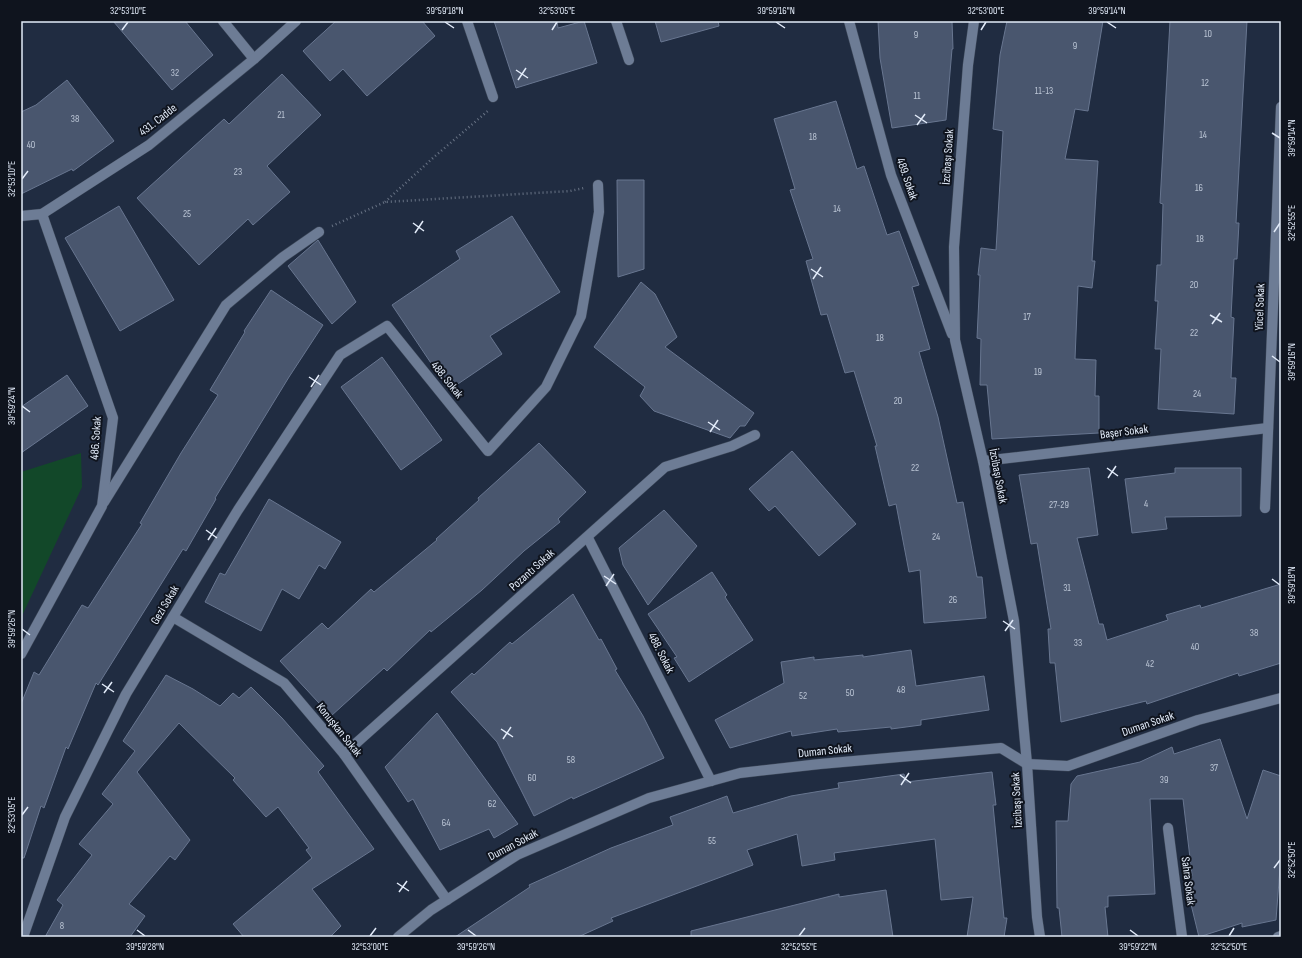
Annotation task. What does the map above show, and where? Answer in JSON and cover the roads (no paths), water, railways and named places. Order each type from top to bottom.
[{"type":"street","points":[[223,21],[254,59]]},
{"type":"street","name":"431. Cadde","points":[[21,216],[42,214],[149,145],[254,59],[296,21]]},
{"type":"street","points":[[467,21],[493,97]]},
{"type":"street","points":[[616,21],[629,60]]},
{"type":"street","name":"489. Sokak","points":[[849,21],[891,175],[955,340]]},
{"type":"street","name":"İzcibaşı Sokak","points":[[974,21],[968,65],[954,248],[955,340],[983,461],[1014,621],[1027,764],[1037,917],[1040,937]]},
{"type":"street","name":"Yücel Sokak","points":[[1265,508],[1268,428],[1277,291],[1281,107]]},
{"type":"street","name":"488. Sokak","points":[[387,326],[488,451],[546,387],[581,316],[599,212],[598,185]]},
{"type":"street","name":"486. Sokak","points":[[21,654],[102,506],[113,418],[42,214]]},
{"type":"street","points":[[102,506],[226,305],[283,257],[319,232]]},
{"type":"street","name":"Gezi Sokak","points":[[23,937],[64,818],[126,694],[238,510],[340,355],[387,326]]},
{"type":"street","name":"Başer Sokak","points":[[983,461],[1268,428]]},
{"type":"street","name":"Pozantı Sokak","points":[[344,754],[588,538],[665,467],[732,446],[755,436]]},
{"type":"street","name":"488. Sokak","points":[[588,538],[711,781]]},
{"type":"street","name":"Konuşkan Sokak","points":[[173,617],[284,684],[344,754],[447,900]]},
{"type":"street","name":"Duman Sokak","points":[[398,937],[430,910],[517,855],[649,798],[740,773],[820,764],[1001,748],[1027,764],[1068,766],[1198,720],[1281,698]]},
{"type":"street","name":"Sahra Sokak","points":[[1168,828],[1182,937]]}]
